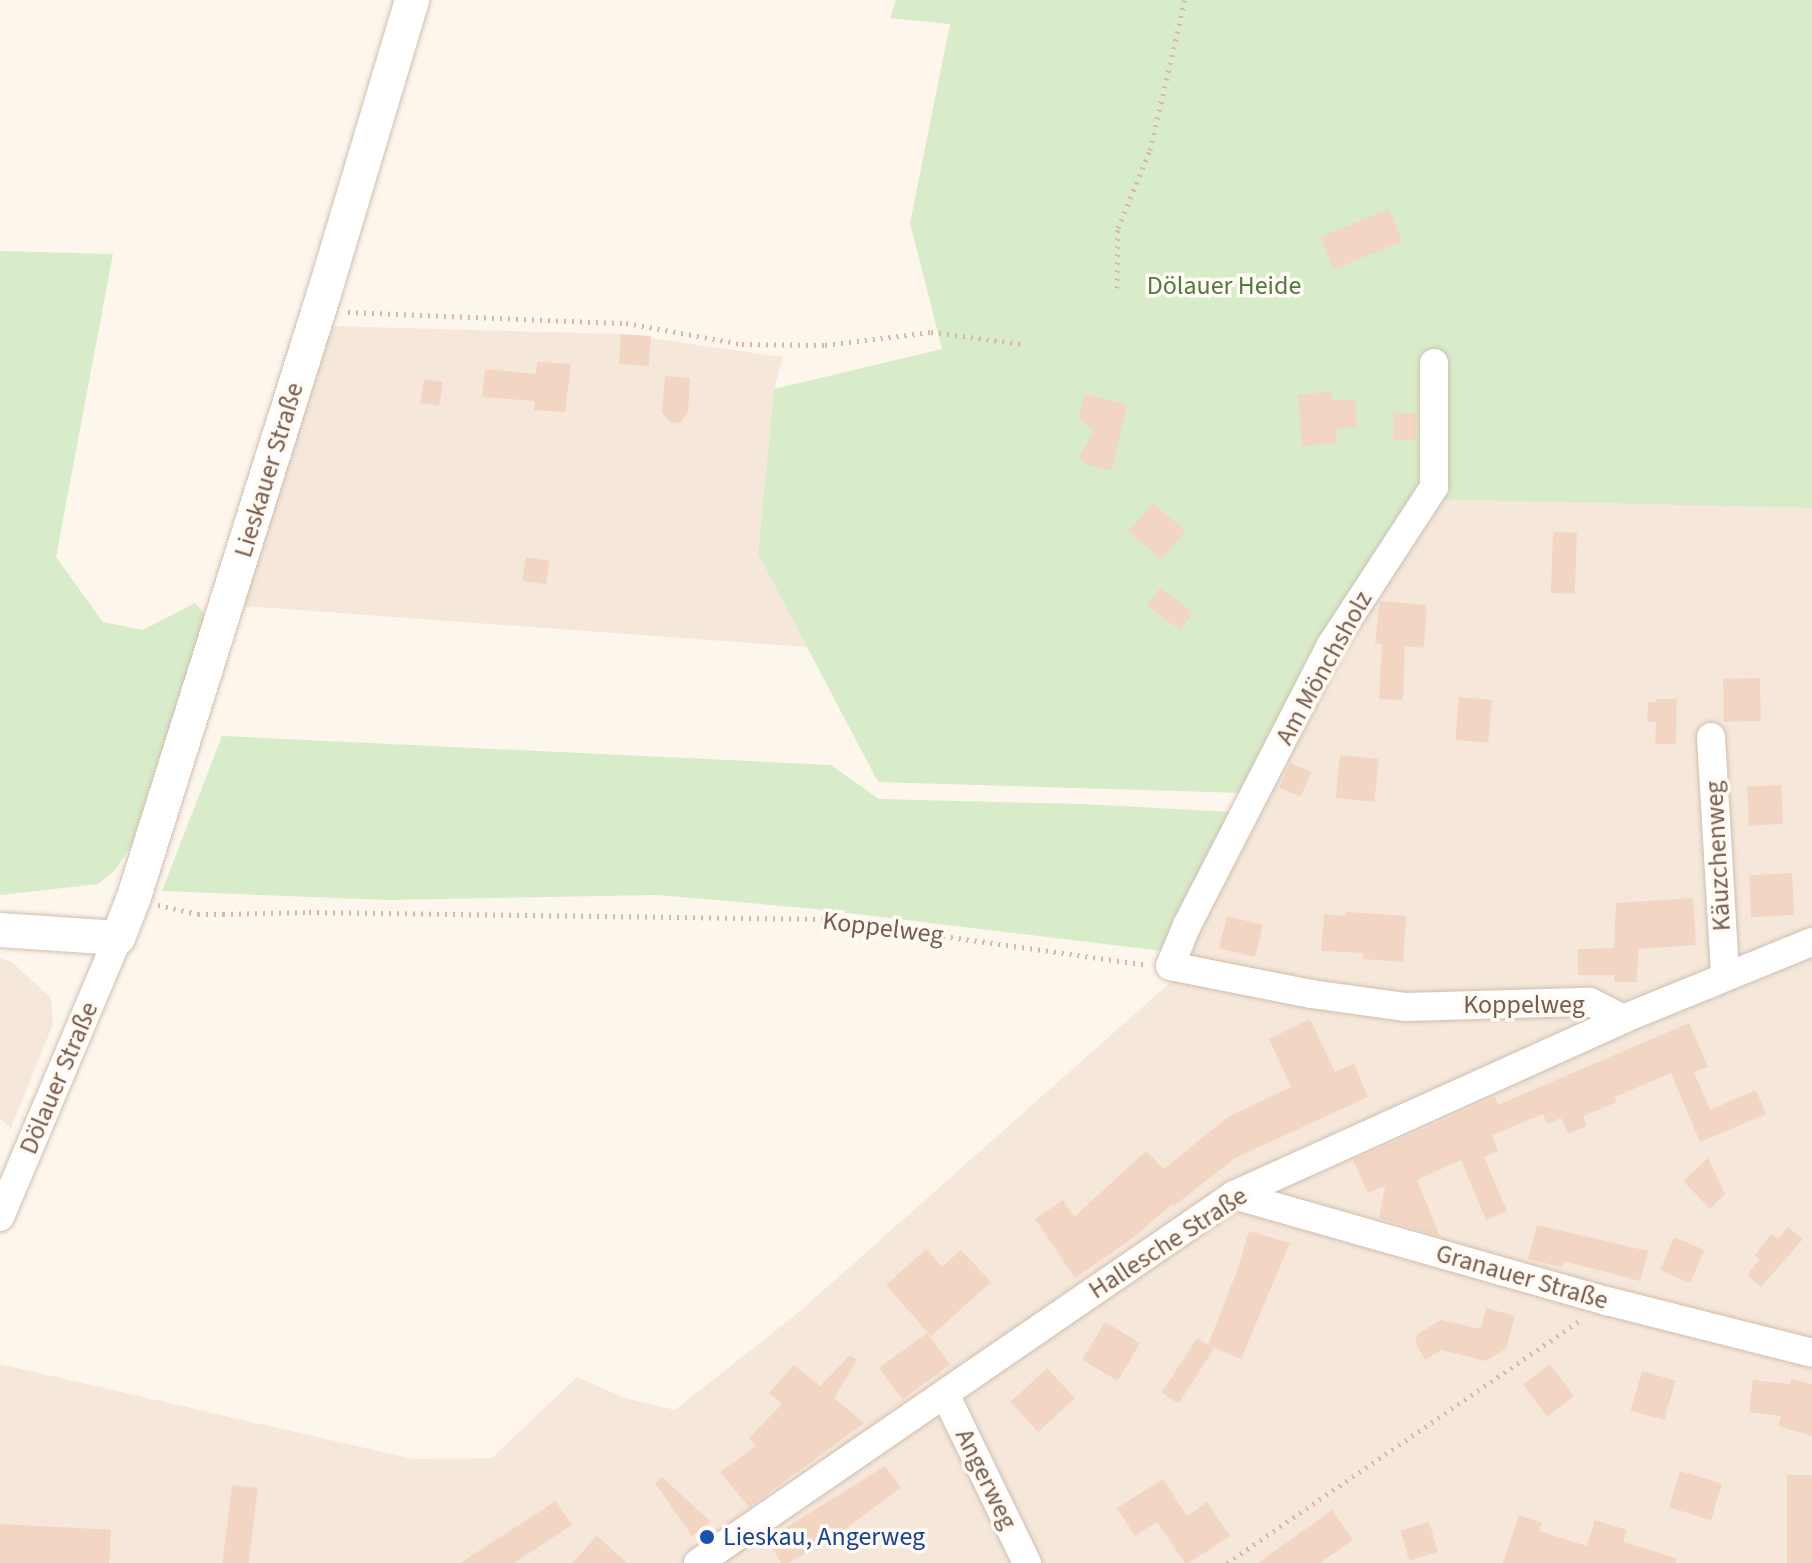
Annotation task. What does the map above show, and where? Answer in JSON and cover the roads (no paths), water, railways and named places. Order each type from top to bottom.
[{"type":"street","name":"Lieskauer Straße","points":[[118,938],[134,897],[319,309],[412,0]]},
{"type":"street","name":"Am Mönchsholz","points":[[1170,966],[1187,925],[1331,645],[1434,487],[1434,363]]},
{"type":"street","name":"Käuzchenweg","points":[[1711,737],[1725,976]]},
{"type":"street","points":[[0,930],[118,938]]},
{"type":"street","name":"Dölauer Straße","points":[[0,1217],[118,938]]},
{"type":"street","name":"Hallesche Straße","points":[[698,1563],[1234,1195],[1623,1019],[1812,942]]},
{"type":"street","name":"Koppelweg","points":[[1170,966],[1311,994],[1406,1007],[1590,1002],[1623,1019]]},
{"type":"street","name":"Granauer Straße","points":[[1234,1195],[1607,1301],[1812,1353]]},
{"type":"street","name":"Angerweg","points":[[945,1394],[1027,1563]]},
{"type":"place","name":"Lieskau, Angerweg","points":[[707,1537]]},
{"type":"park label","name":"Dölauer Heide","points":[[1224,286]]}]
